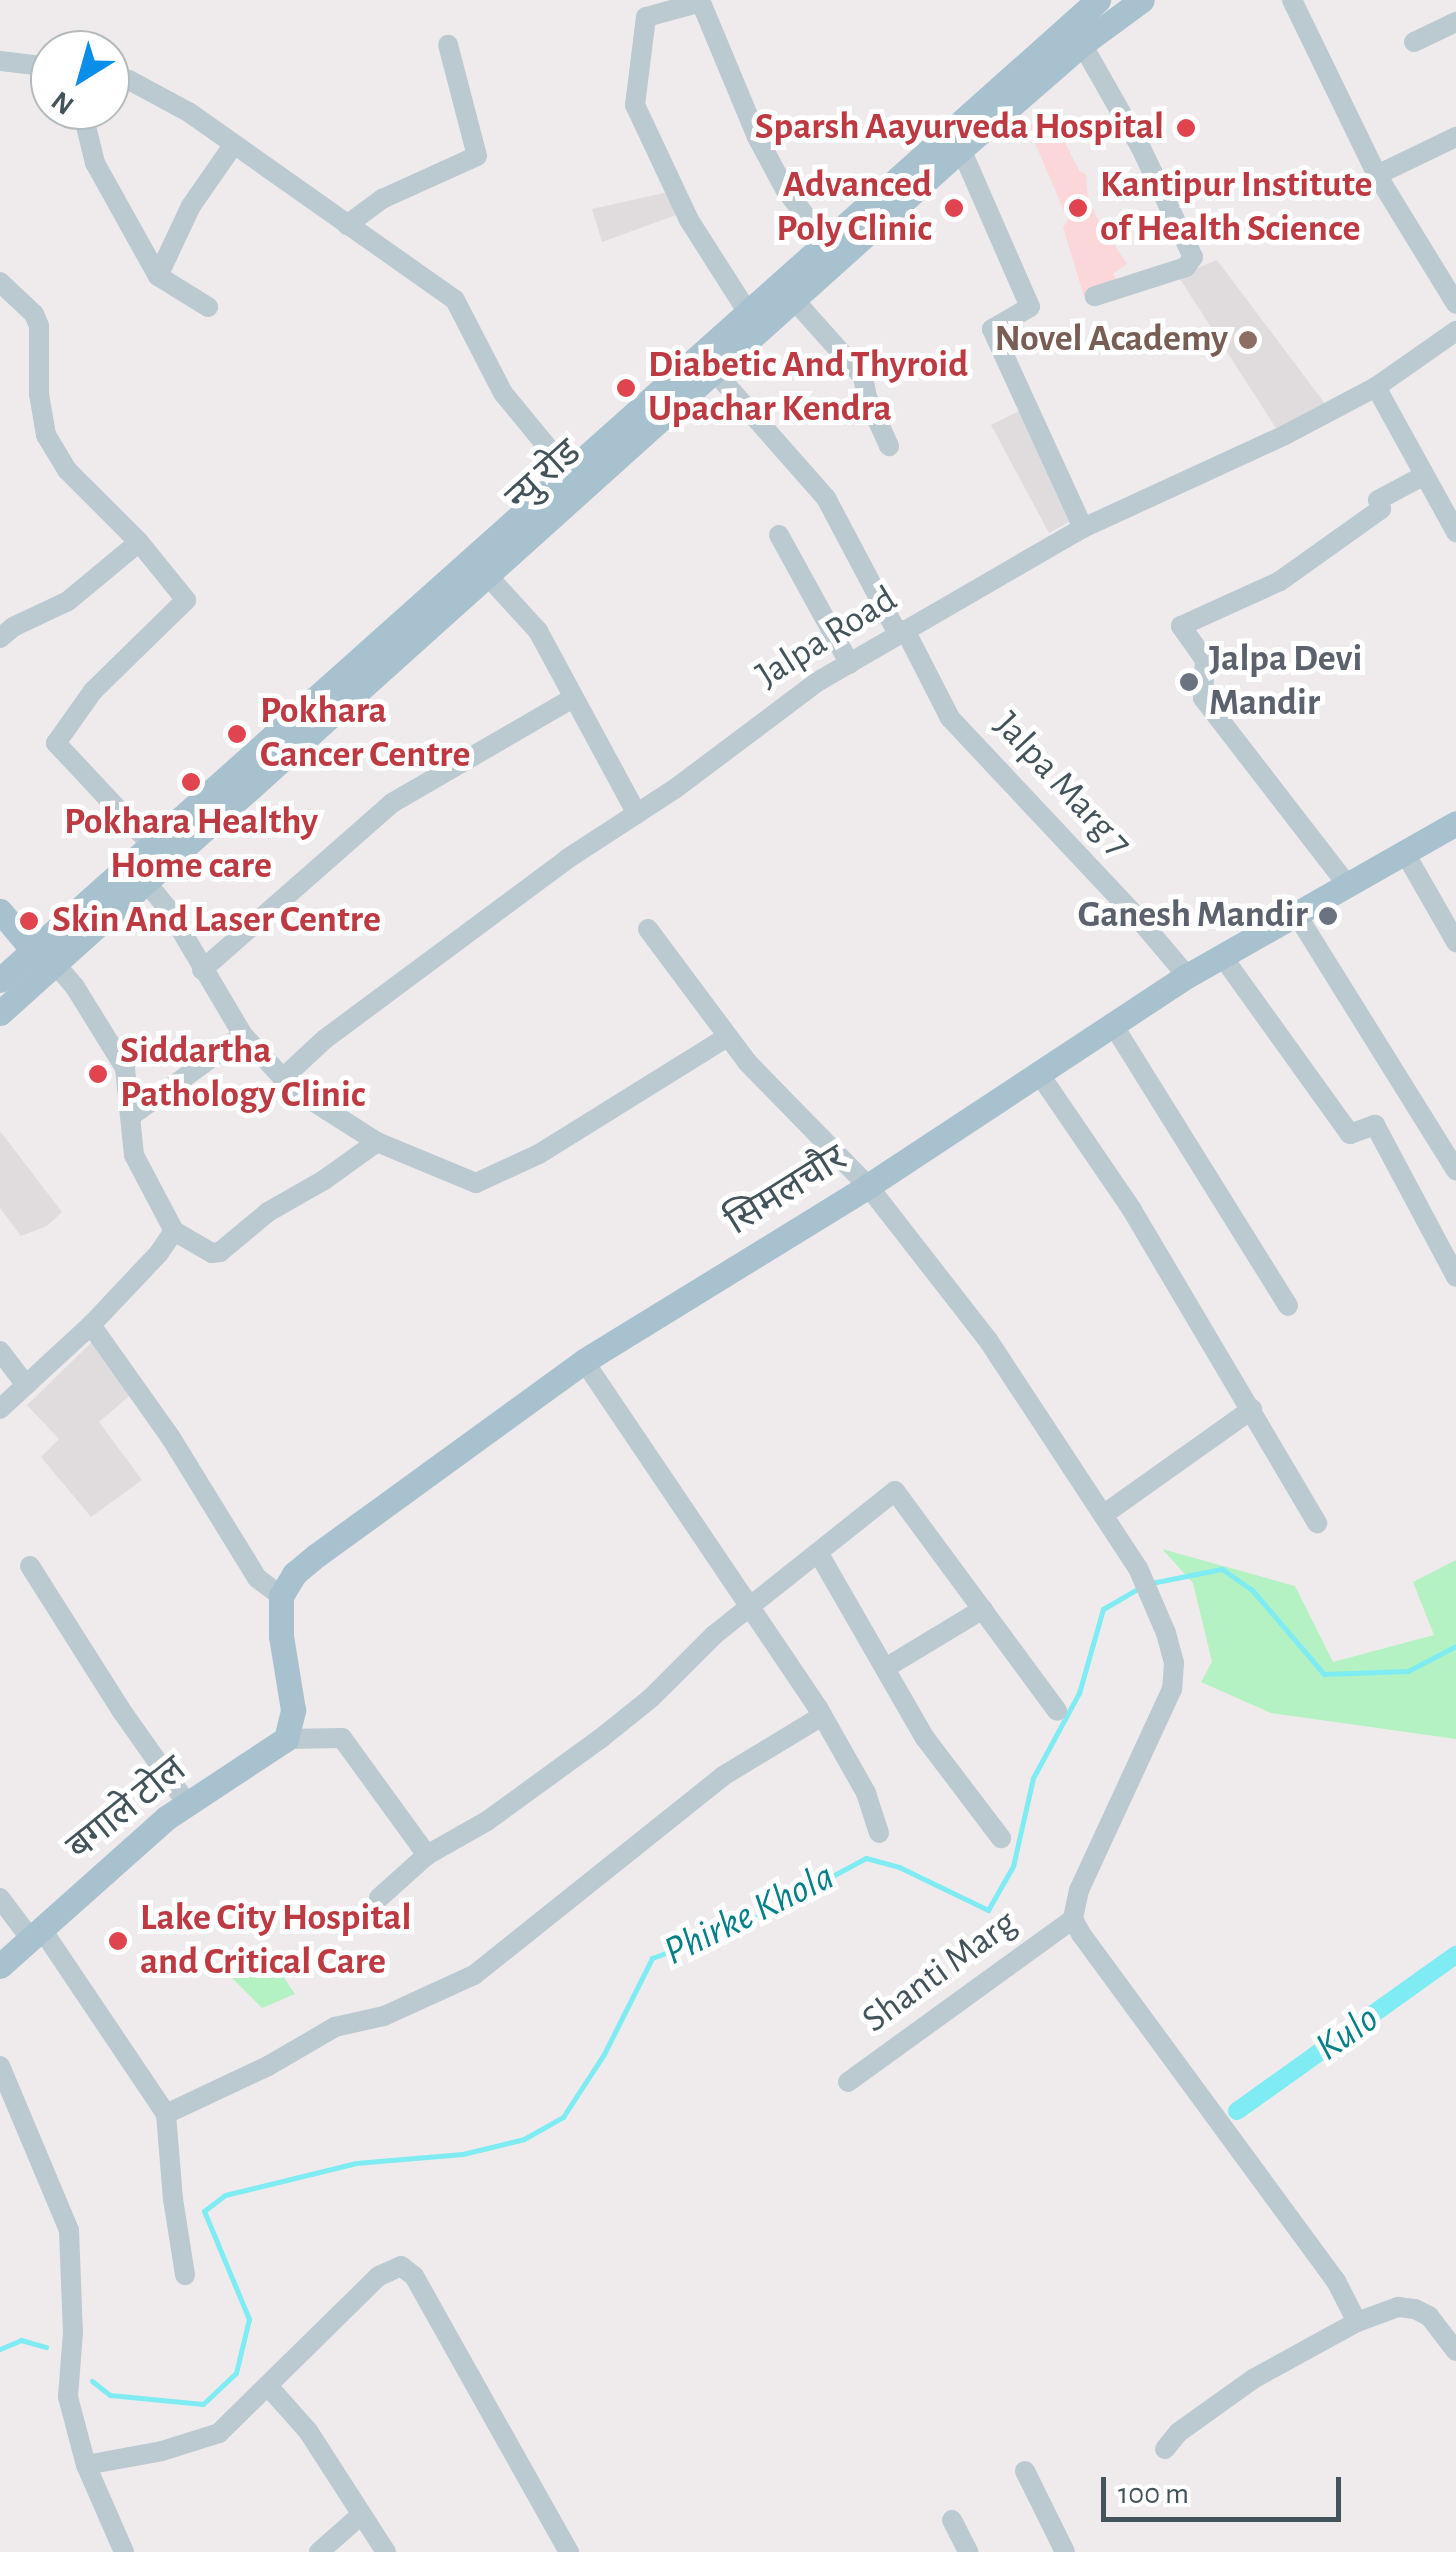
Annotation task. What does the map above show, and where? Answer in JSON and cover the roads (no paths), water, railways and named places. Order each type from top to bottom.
[{"type":"main road","name":"न्यु रोड","points":[[575,481],[715,372],[754,322],[826,243],[1098,0]]},
{"type":"main road","name":"न्यु रोड","points":[[0,1013],[44,957],[159,853],[754,322],[796,302],[961,149],[1128,4]]},
{"type":"main road","name":"सिमलचौर","points":[[280,1596],[294,1574],[317,1554],[584,1361],[868,1186],[1187,976],[1456,823]]},
{"type":"main road","points":[[0,911],[44,957]]},
{"type":"main road","name":"न्यु रोड","points":[[0,980],[44,957]]},
{"type":"main road","points":[[280,1596],[293,1710],[286,1739]]},
{"type":"main road","name":"बगाले टोल","points":[[0,1966],[186,1802],[286,1739]]},
{"type":"street","points":[[1292,0],[1377,175],[1456,304]]},
{"type":"street","points":[[754,322],[690,220],[635,105],[646,17],[700,1],[757,138],[785,189],[826,243]]},
{"type":"street","points":[[1414,42],[1456,22]]},
{"type":"street","points":[[1082,44],[1140,146],[1193,256],[1186,267],[1095,296]]},
{"type":"street","points":[[347,225],[382,200],[477,156],[448,45]]},
{"type":"street","points":[[0,61],[30,65]]},
{"type":"street","points":[[130,83],[159,94],[455,300],[503,394],[575,481]]},
{"type":"street","points":[[87,130],[95,163],[158,276],[208,308]]},
{"type":"street","points":[[1377,175],[1456,138]]},
{"type":"street","points":[[158,276],[191,206],[234,144]]},
{"type":"street","points":[[961,149],[1030,308],[992,330],[1083,528]]},
{"type":"street","points":[[0,282],[34,314],[39,326],[39,394],[46,435],[68,470],[139,542],[186,600],[93,691],[60,732],[56,743],[159,853]]},
{"type":"street","points":[[796,302],[864,376],[867,397],[889,446]]},
{"type":"street","name":"Jalpa Road","points":[[282,1078],[325,1038],[784,704],[1083,528],[1285,436],[1376,387],[1456,332]]},
{"type":"street","name":"Jalpa Marg 7","points":[[715,372],[826,498],[950,718],[1114,891],[1187,976]]},
{"type":"street","points":[[1376,387],[1456,532]]},
{"type":"street","points":[[1349,887],[1203,698],[1205,660],[1181,626],[1280,581],[1381,509],[1378,500],[1423,476]]},
{"type":"street","points":[[779,535],[850,664]]},
{"type":"street","points":[[0,638],[13,627],[68,601],[139,542]]},
{"type":"street","points":[[480,567],[538,631],[637,814]]},
{"type":"street","points":[[202,970],[392,803],[572,698]]},
{"type":"street","points":[[1405,853],[1456,942]]},
{"type":"street","points":[[138,872],[243,1035],[282,1078],[376,1142],[476,1183],[539,1154],[727,1037]]},
{"type":"street","points":[[1297,914],[1456,1170]]},
{"type":"street","points":[[648,929],[727,1037],[868,1186],[988,1340],[1138,1568],[1166,1633],[1174,1678],[1099,1839],[1079,1890],[1073,1918],[1094,1954],[1336,2281],[1357,2322]]},
{"type":"street","points":[[1222,956],[1350,1134],[1375,1126],[1456,1277]]},
{"type":"street","points":[[44,957],[125,1068],[134,1155],[174,1231],[212,1253],[220,1252],[268,1212],[324,1180],[376,1142]]},
{"type":"street","points":[[1112,1023],[1288,1306]]},
{"type":"street","points":[[131,1116],[243,1035]]},
{"type":"street","points":[[1038,1072],[1132,1210],[1316,1523]]},
{"type":"street","points":[[0,1409],[91,1325],[159,1253],[174,1231]]},
{"type":"street","points":[[91,1325],[170,1438],[257,1578],[280,1596]]},
{"type":"street","points":[[0,1351],[26,1385]]},
{"type":"street","points":[[584,1361],[752,1604],[822,1716],[866,1793],[878,1833]]},
{"type":"street","points":[[1103,1515],[1252,1410]]},
{"type":"street","points":[[379,1898],[427,1855],[487,1821],[600,1740],[752,1604],[895,1492],[1057,1711]]},
{"type":"street","points":[[820,1554],[925,1738],[1000,1838]]},
{"type":"street","points":[[30,1566],[121,1710],[186,1802]]},
{"type":"street","points":[[887,1666],[983,1609]]},
{"type":"street","points":[[166,2114],[268,2066],[334,2027],[384,2016],[474,1975],[723,1776],[822,1716]]},
{"type":"street","points":[[286,1739],[342,1738],[427,1855]]},
{"type":"street","points":[[0,1898],[36,1933],[166,2114],[172,2199],[185,2275]]},
{"type":"street","name":"Shanti Marg","points":[[848,2082],[1073,1918]]},
{"type":"street","points":[[0,2066],[69,2230],[73,2332],[68,2397],[86,2465],[124,2552]]},
{"type":"street","points":[[86,2465],[162,2451],[219,2433],[379,2276],[401,2266],[414,2276],[569,2552]]},
{"type":"street","points":[[1165,2449],[1180,2432],[1252,2379],[1357,2322],[1398,2307],[1430,2316],[1456,2352]]},
{"type":"street","points":[[268,2386],[308,2431],[386,2552]]},
{"type":"street","points":[[1025,2471],[1065,2552]]},
{"type":"street","points":[[319,2552],[361,2514]]},
{"type":"street","points":[[952,2520],[968,2552]]},
{"type":"waterway","name":"Phirke Khola","points":[[1151,1583],[1222,1569],[1252,1590],[1324,1674],[1408,1671],[1456,1646]]},
{"type":"waterway","name":"Phirke Khola","points":[[92,2381],[110,2395],[203,2404],[236,2373],[249,2319],[204,2211],[225,2195],[356,2163],[463,2154],[524,2139],[563,2117],[604,2054],[652,1958],[740,1926],[866,1858],[899,1867],[988,1910],[1013,1866],[1033,1778],[1079,1693],[1103,1609],[1141,1587]]},
{"type":"waterway","name":"Kulo","points":[[1237,2111],[1456,1955]]},
{"type":"waterway","name":"Phirke Khola","points":[[0,2349],[21,2340],[46,2347]]},
{"type":"place","name":"Sparsh Aayurveda Hospital","points":[[1186,128]]},
{"type":"place","name":"Advanced Poly Clinic","points":[[954,208]]},
{"type":"place","name":"Kantipur Institute of Health Science","points":[[1078,208]]},
{"type":"place","name":"Novel Academy","points":[[1248,340]]},
{"type":"place","name":"Diabetic And Thyroid Upachar Kendra","points":[[626,388]]},
{"type":"place","name":"Jalpa Devi Mandir","points":[[1189,682]]},
{"type":"place","name":"Pokhara Cancer Centre","points":[[237,734]]},
{"type":"place","name":"Pokhara Healthy Home care","points":[[191,782]]},
{"type":"place","name":"Ganesh Mandir","points":[[1328,916]]},
{"type":"place","name":"Skin And Laser Centre","points":[[29,921]]},
{"type":"place","name":"Siddartha Pathology Clinic","points":[[98,1074]]},
{"type":"place","name":"Lake City Hospital and Critical Care","points":[[118,1941]]}]
